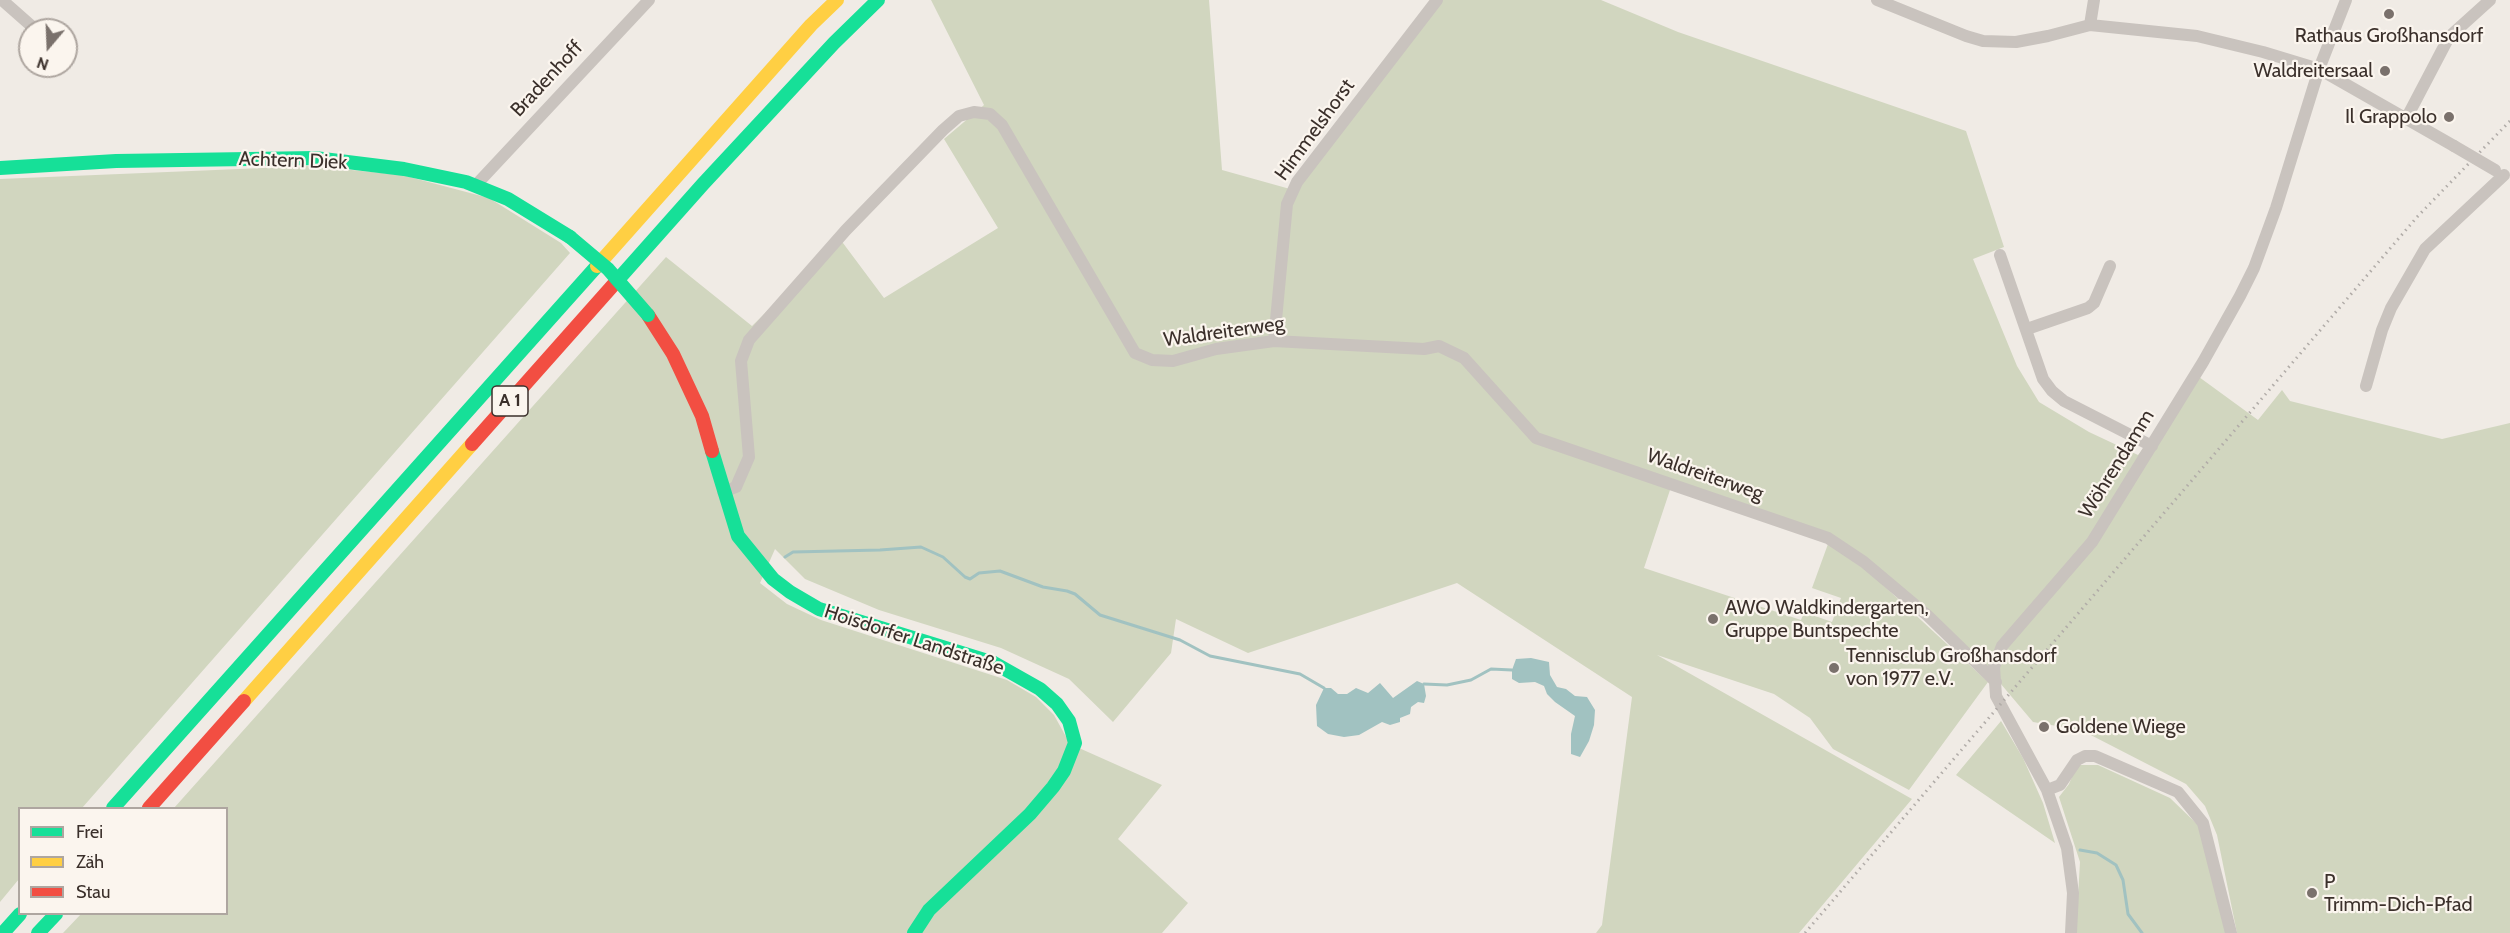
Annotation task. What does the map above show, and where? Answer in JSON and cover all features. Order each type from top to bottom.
[{"type":"main road","name":"A 1","points":[[114,807],[810,25],[837,0]]},
{"type":"main road","name":"A 1","points":[[150,807],[703,184],[834,43],[878,0]]},
{"type":"main road","name":"Achtern Diek","points":[[0,168],[116,161],[315,158],[404,169],[475,186],[532,212],[570,237]]},
{"type":"main road","name":"Hoisdorfer Landstraße","points":[[570,237],[608,269],[648,315],[673,354],[698,406],[738,536],[773,579],[819,609],[994,663],[1040,689],[1057,704],[1069,721],[1075,743],[1071,757],[1053,787],[1030,814],[929,910],[914,933]]},
{"type":"main road","points":[[3,933],[19,915]]},
{"type":"main road","points":[[38,933],[55,915]]},
{"type":"street","points":[[2,0],[22,18]]},
{"type":"street","name":"Bradenhoff","points":[[475,186],[649,0]]},
{"type":"street","name":"Himmelshorst","points":[[1274,341],[1287,204],[1297,182],[1437,0]]},
{"type":"street","points":[[1877,0],[1983,41],[2016,42],[2090,25],[2197,36],[2263,52],[2319,69],[2503,174],[2425,249],[2409,274],[2382,330],[2366,386]]},
{"type":"street","points":[[2090,25],[2094,0]]},
{"type":"street","name":"Wöhrendamm","points":[[2071,933],[2073,893],[2067,848],[2048,790],[1996,696],[1994,667],[2002,646],[2092,542],[2203,363],[2254,268],[2286,176],[2319,69],[2346,0]]},
{"type":"street","points":[[2406,119],[2449,37],[2490,0]]},
{"type":"street","name":"Waldreiterweg","points":[[723,492],[736,487],[749,457],[741,361],[749,340],[846,231],[943,130],[959,117],[975,111],[990,114],[1002,125],[1135,353],[1152,360],[1173,361],[1216,349],[1274,341],[1424,349],[1439,346],[1464,358],[1536,438],[1828,538],[1864,562],[1927,615],[1996,682]]},
{"type":"street","points":[[2000,255],[2043,379],[2052,391],[2064,401],[2152,446]]},
{"type":"street","points":[[2027,329],[2088,308],[2094,303],[2110,266]]},
{"type":"street","points":[[2048,790],[2060,785],[2077,760],[2085,756],[2095,756],[2178,792],[2203,823],[2230,933]]},
{"type":"green space","points":[[931,0],[1209,0],[1222,170],[1290,189],[1440,0],[1601,0],[1678,32],[1966,131],[2004,247],[1973,259],[2017,366],[2039,402],[2089,432],[2138,455],[2199,377],[2258,420],[2282,390],[2290,401],[2442,439],[2510,423],[2510,933],[2237,933],[2217,835],[2205,806],[2186,784],[2081,730],[2033,722],[1995,677],[1866,558],[1673,481],[1644,568],[1801,620],[1804,612],[1832,622],[1841,598],[1812,588],[1828,544],[1869,572],[1988,682],[1909,790],[1833,749],[1810,718],[1774,694],[1657,655],[1912,799],[1799,933],[1596,933],[1602,925],[1632,697],[1457,583],[1248,653],[1176,619],[1171,653],[1113,722],[1069,679],[1001,648],[879,610],[805,579],[775,549],[760,583],[787,604],[821,620],[1007,680],[1036,697],[1054,715],[1070,744],[1162,785],[1118,839],[1188,903],[1162,933],[63,933],[80,915],[228,915],[228,807],[175,807],[666,257],[752,326],[840,239],[884,298],[998,228],[944,139],[984,105]]},
{"type":"green space","points":[[311,166],[402,175],[489,198],[561,243],[570,253],[83,807],[18,807],[18,880],[0,902],[0,179]]},
{"type":"green space","points":[[2001,721],[2023,758],[2043,803],[2055,843],[1956,775]]},
{"type":"green space","points":[[2077,765],[2098,765],[2170,798],[2198,825],[2232,933],[2076,933],[2080,862],[2059,797],[2069,784]]},
{"type":"water","points":[[1531,658],[1549,662],[1550,675],[1557,687],[1566,689],[1575,696],[1587,697],[1595,710],[1594,725],[1589,741],[1580,757],[1571,754],[1571,734],[1575,716],[1555,702],[1547,694],[1544,686],[1535,682],[1519,683],[1512,679],[1516,659]]},
{"type":"water","points":[[1417,681],[1424,684],[1426,696],[1424,703],[1418,702],[1411,707],[1410,714],[1400,718],[1400,722],[1390,725],[1382,722],[1359,735],[1344,737],[1328,734],[1317,726],[1316,705],[1324,688],[1331,688],[1338,694],[1347,694],[1356,688],[1368,693],[1380,683],[1393,698]]},
{"type":"waterway","points":[[785,557],[793,552],[921,547],[943,557],[970,579],[979,573],[1000,571],[1043,587],[1067,591],[1075,594],[1100,615],[1180,640],[1210,656],[1300,674],[1324,688]]},
{"type":"waterway","points":[[1424,684],[1447,685],[1471,680],[1491,669],[1512,670]]},
{"type":"waterway","points":[[2080,850],[2097,853],[2116,865],[2123,880],[2128,914],[2142,933]]},
{"type":"railway","points":[[1805,933],[2417,217],[2510,121]]},
{"type":"traffic: fast","points":[[615,283],[834,43],[878,0]]},
{"type":"traffic: fast","points":[[0,168],[116,161],[315,158],[404,169],[466,182],[508,199],[570,237]]},
{"type":"traffic: fast","points":[[570,237],[608,269],[648,315]]},
{"type":"traffic: fast","points":[[114,807],[597,266]]},
{"type":"traffic: fast","points":[[712,451],[738,536],[773,579],[790,592],[819,609],[994,663],[1040,689],[1057,704],[1069,721],[1075,743],[1064,771],[1053,787],[1030,814],[929,910],[914,933]]},
{"type":"traffic: fast","points":[[3,933],[19,915]]},
{"type":"traffic: fast","points":[[38,933],[55,915]]},
{"type":"traffic: slow","points":[[597,266],[811,25],[837,0]]},
{"type":"traffic: slow","points":[[244,701],[472,444]]},
{"type":"traffic: jam","points":[[472,444],[615,283]]},
{"type":"traffic: jam","points":[[648,315],[673,354],[702,416],[712,451]]},
{"type":"traffic: jam","points":[[150,807],[244,701]]},
{"type":"place","name":"Rathaus Großhansdorf","points":[[2389,14]]},
{"type":"place","name":"Waldreitersaal","points":[[2385,71]]},
{"type":"place","name":"Il Grappolo","points":[[2449,117]]},
{"type":"place","name":"AWO Waldkindergarten, Gruppe Buntspechte","points":[[1713,619]]},
{"type":"place","name":"Tennisclub Großhansdorf von 1977 e.V.","points":[[1834,668]]},
{"type":"place","name":"Goldene Wiege","points":[[2044,727]]},
{"type":"place","name":"P Trimm-Dich-Pfad","points":[[2312,893]]}]
